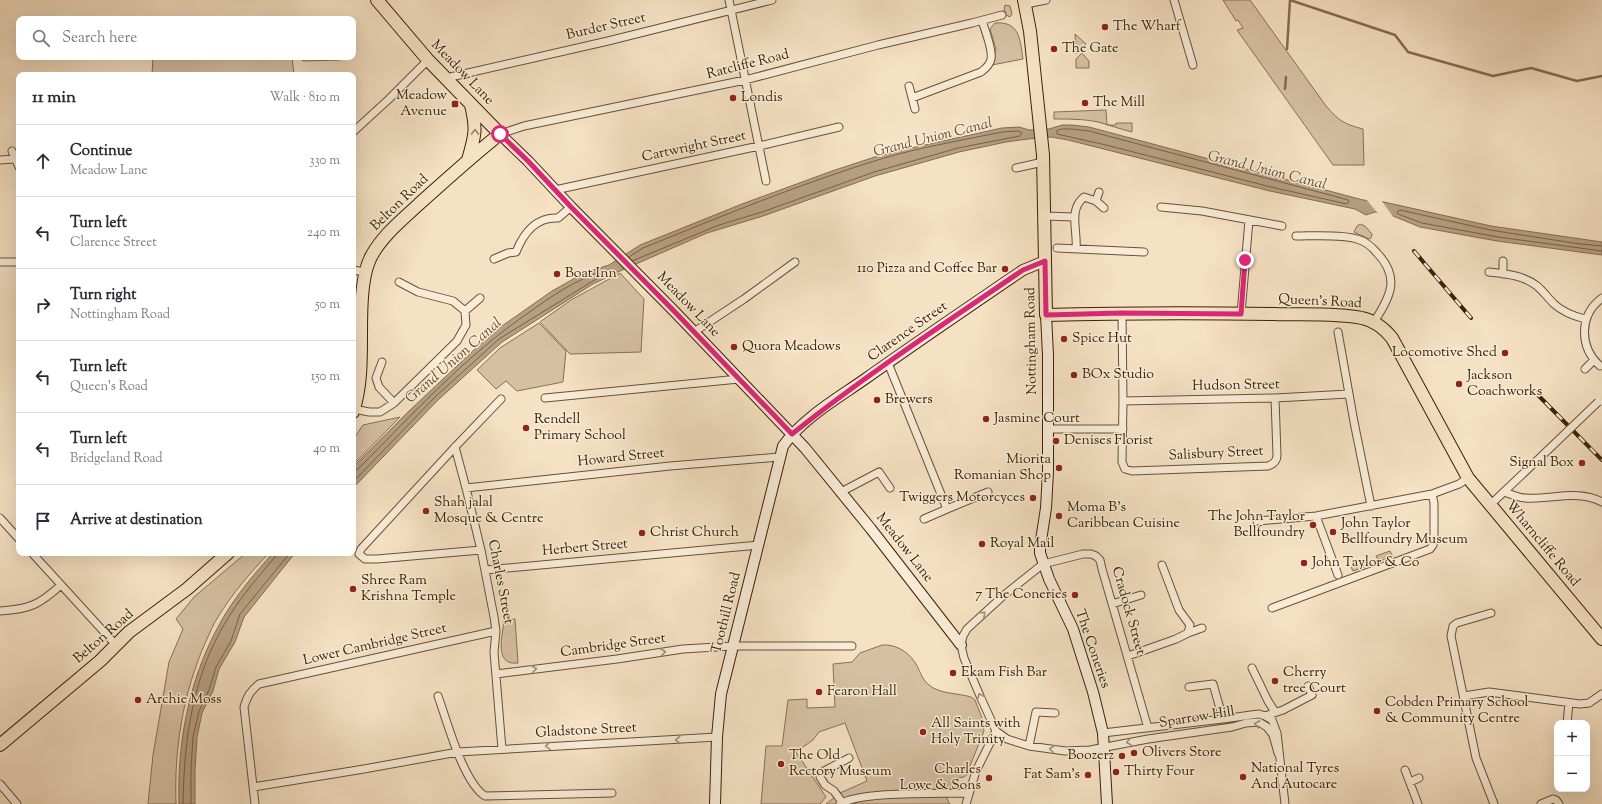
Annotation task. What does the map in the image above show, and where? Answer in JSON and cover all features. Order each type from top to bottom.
[{"type":"main road","name":"Meadow Lane","points":[[378,0],[428,60],[500,134]]},
{"type":"main road","name":"Nottingham Road","points":[[1025,2],[1031,38],[1043,159],[1046,315]]},
{"type":"main road","points":[[468,160],[475,137],[475,120],[471,104]]},
{"type":"main road","name":"Belton Road","points":[[356,397],[360,372],[362,297],[365,272],[371,257],[380,243],[393,228],[468,160],[500,134]]},
{"type":"main road","name":"Queen's Road","points":[[1046,315],[1122,313],[1345,316],[1363,318],[1374,322],[1383,328],[1392,338],[1468,478],[1490,505]]},
{"type":"main road","name":"Wharncliffe Road","points":[[1490,505],[1602,639]]},
{"type":"main road","name":"Belton Road","points":[[0,745],[100,661],[129,632],[186,589],[224,556]]},
{"type":"street","points":[[729,0],[766,181]]},
{"type":"street","name":"Burder Street","points":[[446,78],[732,11],[772,0]]},
{"type":"street","points":[[1025,2],[1046,0]]},
{"type":"street","points":[[1174,0],[1193,65]]},
{"type":"street","name":"Ratcliffe Road","points":[[500,134],[524,126],[745,80],[878,45],[1002,15]]},
{"type":"street","points":[[912,98],[981,72],[989,65],[991,53],[982,21]]},
{"type":"street","points":[[356,129],[428,60]]},
{"type":"street","points":[[909,86],[915,109]]},
{"type":"street","name":"Cartwright Street","points":[[555,190],[838,127]]},
{"type":"street","name":"Meadow Lane","points":[[500,134],[694,332],[818,462],[961,645]]},
{"type":"street","points":[[0,160],[15,159],[12,150]]},
{"type":"street","points":[[1016,168],[1043,159]]},
{"type":"street","points":[[1096,201],[1099,192]]},
{"type":"street","points":[[1076,248],[1074,217],[1076,206],[1084,197],[1096,201],[1104,208]]},
{"type":"street","points":[[494,259],[508,252],[516,252],[521,240],[531,227],[549,217],[558,218],[571,207]]},
{"type":"street","points":[[1161,207],[1202,211],[1282,226]]},
{"type":"street","points":[[1044,216],[1074,217]]},
{"type":"street","points":[[1241,314],[1249,220]]},
{"type":"street","points":[[1296,236],[1347,237],[1358,239],[1366,243],[1382,258],[1389,271],[1391,289],[1374,322]]},
{"type":"street","points":[[1058,248],[1144,252]]},
{"type":"street","name":"Clarence Street","points":[[792,434],[828,404],[1023,270],[1045,261]]},
{"type":"street","points":[[1503,261],[1503,274]]},
{"type":"street","points":[[0,262],[16,262]]},
{"type":"street","points":[[694,332],[744,299],[795,262]]},
{"type":"street","points":[[356,270],[365,272]]},
{"type":"street","points":[[1489,272],[1520,276],[1537,286],[1555,305],[1565,312],[1585,320]]},
{"type":"street","points":[[356,410],[380,412],[394,403],[457,341],[466,325],[465,311],[453,301],[418,292],[399,282]]},
{"type":"street","points":[[465,311],[480,298]]},
{"type":"street","points":[[1600,366],[1594,360],[1586,344],[1585,320],[1602,298]]},
{"type":"street","points":[[1047,429],[1123,429],[1122,313]]},
{"type":"street","name":"Nottingham Road","points":[[1043,564],[1040,546],[1048,472],[1048,355],[1046,315]]},
{"type":"street","points":[[1338,332],[1371,506]]},
{"type":"street","points":[[1585,369],[1594,360]]},
{"type":"street","points":[[382,362],[376,378],[379,387],[394,403]]},
{"type":"street","points":[[888,363],[947,509]]},
{"type":"street","points":[[545,398],[739,379]]},
{"type":"street","name":"Hudson Street","points":[[1123,401],[1275,398],[1350,394]]},
{"type":"street","name":"Salisbury Street","points":[[1123,429],[1122,462],[1125,469],[1132,471],[1268,466],[1275,462],[1277,455],[1275,398]]},
{"type":"street","points":[[481,550],[377,559],[360,557],[359,554],[361,548],[501,399]]},
{"type":"street","points":[[1490,505],[1600,400]]},
{"type":"street","name":"Toothill Road","points":[[715,804],[717,738],[721,694],[783,446],[792,434]]},
{"type":"street","name":"Charles Street","points":[[455,447],[481,550],[496,631],[494,652],[502,749]]},
{"type":"street","name":"Howard Street","points":[[466,488],[670,466],[780,457]]},
{"type":"street","points":[[841,492],[879,472],[890,488]]},
{"type":"street","points":[[1257,521],[1316,516],[1432,494],[1459,484],[1468,478]]},
{"type":"street","points":[[924,519],[988,492]]},
{"type":"street","points":[[1504,492],[1525,498],[1583,495],[1594,497],[1602,502]]},
{"type":"street","points":[[1272,608],[1430,549],[1433,546],[1434,540],[1434,503],[1432,494]]},
{"type":"street","points":[[1316,516],[1338,575]]},
{"type":"street","points":[[0,518],[16,536]]},
{"type":"street","name":"Herbert Street","points":[[485,570],[759,545]]},
{"type":"street","name":"Cradock Street","points":[[1043,564],[1083,554],[1091,554],[1100,560],[1148,728]]},
{"type":"street","points":[[35,556],[116,646]]},
{"type":"street","points":[[966,804],[976,771],[996,731],[980,696],[961,645],[963,636],[976,620],[1043,564]]},
{"type":"street","name":"The Coneries","points":[[1043,564],[1073,629],[1082,653],[1103,733],[1105,746],[1107,804]]},
{"type":"street","points":[[1162,565],[1179,610],[1190,625],[1188,633]]},
{"type":"street","points":[[0,611],[16,610],[38,604],[61,585]]},
{"type":"street","points":[[1112,604],[1141,595]]},
{"type":"street","points":[[1491,613],[1462,621],[1453,626],[1450,636],[1478,762],[1494,804]]},
{"type":"street","points":[[1128,656],[1202,628]]},
{"type":"street","name":"Lower Cambridge Street","points":[[253,787],[244,707],[246,697],[259,684],[496,631]]},
{"type":"street","name":"Cambridge Street","points":[[496,674],[617,659],[682,649],[733,646],[852,646]]},
{"type":"street","points":[[1252,668],[1275,712]]},
{"type":"street","points":[[1189,687],[1213,684],[1223,719]]},
{"type":"street","points":[[1265,716],[1283,710],[1312,695],[1308,686]]},
{"type":"street","points":[[1464,696],[1488,692],[1580,704],[1589,703],[1602,694]]},
{"type":"street","points":[[438,696],[458,752],[475,786],[479,792],[485,796],[612,793]]},
{"type":"street","points":[[1567,720],[1569,703]]},
{"type":"street","points":[[1029,746],[1036,712],[1056,713]]},
{"type":"street","name":"Sparrow Hill","points":[[1103,733],[1223,719],[1251,714],[1265,716]]},
{"type":"street","points":[[1265,716],[1272,720],[1275,727],[1285,804]]},
{"type":"street","name":"Sparrow Hill","points":[[996,731],[1007,739],[1029,746],[1064,751],[1090,750],[1105,746],[1259,722],[1267,727],[1273,736],[1278,753]]},
{"type":"street","name":"Gladstone Street","points":[[253,787],[458,752],[717,738]]},
{"type":"street","points":[[849,758],[824,771],[820,777],[824,785],[834,791],[841,803],[875,796],[969,793]]},
{"type":"street","points":[[1405,770],[1418,804]]},
{"type":"street","points":[[1410,782],[1418,778]]},
{"type":"street","points":[[0,784],[17,804]]},
{"type":"street","points":[[253,787],[255,804]]},
{"type":"street","points":[[1541,804],[1555,799],[1559,804]]},
{"type":"shaded area","points":[[1223,0],[1250,0],[1326,106],[1342,121],[1363,129],[1364,165],[1333,165],[1237,30],[1243,28],[1238,20],[1236,21]]},
{"type":"shaded area","points":[[1005,5],[1010,6],[1012,14],[1010,17],[1006,15],[1004,8]]},
{"type":"shaded area","points":[[995,23],[1010,25],[1014,29],[1021,45],[1023,59],[992,65],[996,49],[990,29]]},
{"type":"shaded area","points":[[1075,34],[1086,44],[1076,54]]},
{"type":"shaded area","points":[[1082,53],[1089,61],[1089,68],[1076,68],[1076,59]]},
{"type":"shaded area","points":[[153,60],[292,60],[294,72],[152,72]]},
{"type":"shaded area","points":[[302,60],[340,60],[303,61]]},
{"type":"shaded area","points":[[1106,110],[1107,125],[1087,120],[1054,119],[1054,112]]},
{"type":"shaded area","points":[[1116,123],[1132,123],[1132,132],[1123,130],[1108,125],[1116,125]]},
{"type":"shaded area","points":[[1360,224],[1365,226],[1372,234],[1371,238],[1369,239],[1354,232]]},
{"type":"shaded area","points":[[620,273],[644,299],[641,352],[570,354],[540,322],[571,300]]},
{"type":"shaded area","points":[[539,323],[566,351],[563,382],[517,391],[506,381],[496,389],[477,370],[500,348]]},
{"type":"shaded area","points":[[400,417],[356,462],[356,436],[363,425]]},
{"type":"shaded area","points":[[1390,551],[1393,557],[1382,560],[1376,556]]},
{"type":"shaded area","points":[[242,556],[266,556],[223,608],[213,626],[198,661],[191,681],[182,721],[177,762],[176,804],[148,804],[153,755],[169,662],[183,629],[176,619],[194,597]]},
{"type":"shaded area","points":[[1370,560],[1369,565],[1353,571],[1351,567]]},
{"type":"shaded area","points":[[515,619],[518,663],[510,663],[505,660],[502,655],[501,641],[504,620]]},
{"type":"shaded area","points":[[882,645],[896,647],[908,654],[916,664],[924,680],[933,688],[943,692],[971,697],[975,700],[982,718],[984,731],[968,771],[969,773],[964,777],[957,778],[957,783],[947,792],[947,799],[950,804],[826,804],[840,793],[867,781],[845,723],[819,732],[813,740],[796,752],[826,797],[820,804],[761,804],[766,746],[782,746],[788,700],[807,699],[807,708],[835,707],[833,664],[852,662],[860,653]]},
{"type":"water","points":[[1062,125],[1089,127],[1363,200],[1384,202],[1491,226],[1602,242],[1602,255],[1497,241],[1420,227],[1393,216],[1375,212],[1366,215],[1355,209],[1270,191],[1068,140],[1051,137],[1006,142],[959,152],[875,176],[763,216],[707,233],[593,284],[502,342],[438,400],[356,485],[356,464],[408,412],[492,333],[552,291],[584,273],[609,265],[640,245],[742,204],[832,171],[884,154],[1002,128],[1019,127],[1029,130],[1049,129]]},
{"type":"water","points":[[270,556],[293,556],[244,617],[235,642],[219,669],[213,691],[202,713],[197,737],[195,804],[179,804],[180,758],[192,690],[199,668],[218,627],[250,579]]},
{"type":"pier","points":[[1366,199],[1381,200],[1394,218],[1379,215]]},
{"type":"waterway","points":[[1290,0],[1395,35],[1408,52],[1493,76],[1531,68],[1577,81],[1602,76]]},
{"type":"waterway","points":[[1287,49],[1290,0]]},
{"type":"waterway","points":[[1285,89],[1286,77]]},
{"type":"railway","points":[[1414,251],[1471,318]]},
{"type":"railway","points":[[1534,391],[1602,460]]},
{"type":"place","name":"The Wharf","points":[[1105,27]]},
{"type":"place","name":"The Gate","points":[[1054,49]]},
{"type":"place","name":"Londis","points":[[733,98]]},
{"type":"place","name":"The Mill","points":[[1085,103]]},
{"type":"place","name":"Meadow Avenue","points":[[455,104]]},
{"type":"place","name":"110 Pizza and Coffee Bar","points":[[1005,269]]},
{"type":"place","name":"Boat Inn","points":[[557,274]]},
{"type":"place","name":"Spice Hut","points":[[1064,339]]},
{"type":"place","name":"Quora Meadows","points":[[734,347]]},
{"type":"place","name":"Locomotive Shed","points":[[1505,353]]},
{"type":"place","name":"BOx Studio","points":[[1074,375]]},
{"type":"place","name":"Jackson Coachworks","points":[[1459,384]]},
{"type":"place","name":"Brewers","points":[[877,400]]},
{"type":"place","name":"Jasmine Court","points":[[986,419]]},
{"type":"place","name":"Rendell Primary School","points":[[526,428]]},
{"type":"place","name":"Denises Florist","points":[[1056,441]]},
{"type":"place","name":"Signal Box","points":[[1582,463]]},
{"type":"place","name":"Miorita Romanian Shop","points":[[1059,468]]},
{"type":"place","name":"Twiggers Motorcyces","points":[[1033,498]]},
{"type":"place","name":"Shah jalal Mosque & Centre","points":[[426,511]]},
{"type":"place","name":"Moma B's Caribbean Cuisine","points":[[1059,516]]},
{"type":"place","name":"The John Taylor Bellfoundry","points":[[1313,525]]},
{"type":"place","name":"John Taylor Bellfoundry Museum","points":[[1333,532]]},
{"type":"place","name":"Christ Church","points":[[642,533]]},
{"type":"place","name":"Royal Mail","points":[[982,544]]},
{"type":"place","name":"John Taylor & Co","points":[[1304,563]]},
{"type":"place","name":"Shree Ram Krishna Temple","points":[[353,589]]},
{"type":"place","name":"7 The Coneries","points":[[1075,595]]},
{"type":"place","name":"Ekam Fish Bar","points":[[953,673]]},
{"type":"place","name":"Cherry tree Court","points":[[1275,681]]},
{"type":"place","name":"Fearon Hall","points":[[819,692]]},
{"type":"place","name":"Archie Moss","points":[[138,700]]},
{"type":"place","name":"Cobden Primary School & Community Centre","points":[[1377,711]]},
{"type":"place","name":"All Saints with Holy Trinity","points":[[923,732]]},
{"type":"place","name":"Olivers Store","points":[[1134,753]]},
{"type":"place","name":"Boozerz","points":[[1122,756]]},
{"type":"place","name":"The Old Rectory Museum","points":[[781,764]]},
{"type":"place","name":"Thirty Four","points":[[1116,772]]},
{"type":"place","name":"Fat Sam's","points":[[1088,775]]},
{"type":"place","name":"National Tyres And Autocare","points":[[1243,777]]},
{"type":"place","name":"Charles Lowe & Sons","points":[[989,778]]},
{"type":"route","points":[[500,134],[528,161],[792,434],[828,404],[1023,270],[1039,262],[1045,261],[1046,315],[1122,313],[1241,314],[1245,260]]},
{"type":"water label","name":"Grand Union Canal","points":[[933,138]]},
{"type":"water label","name":"Grand Union Canal","points":[[1267,171]]},
{"type":"water label","name":"Grand Union Canal","points":[[454,361]]}]
